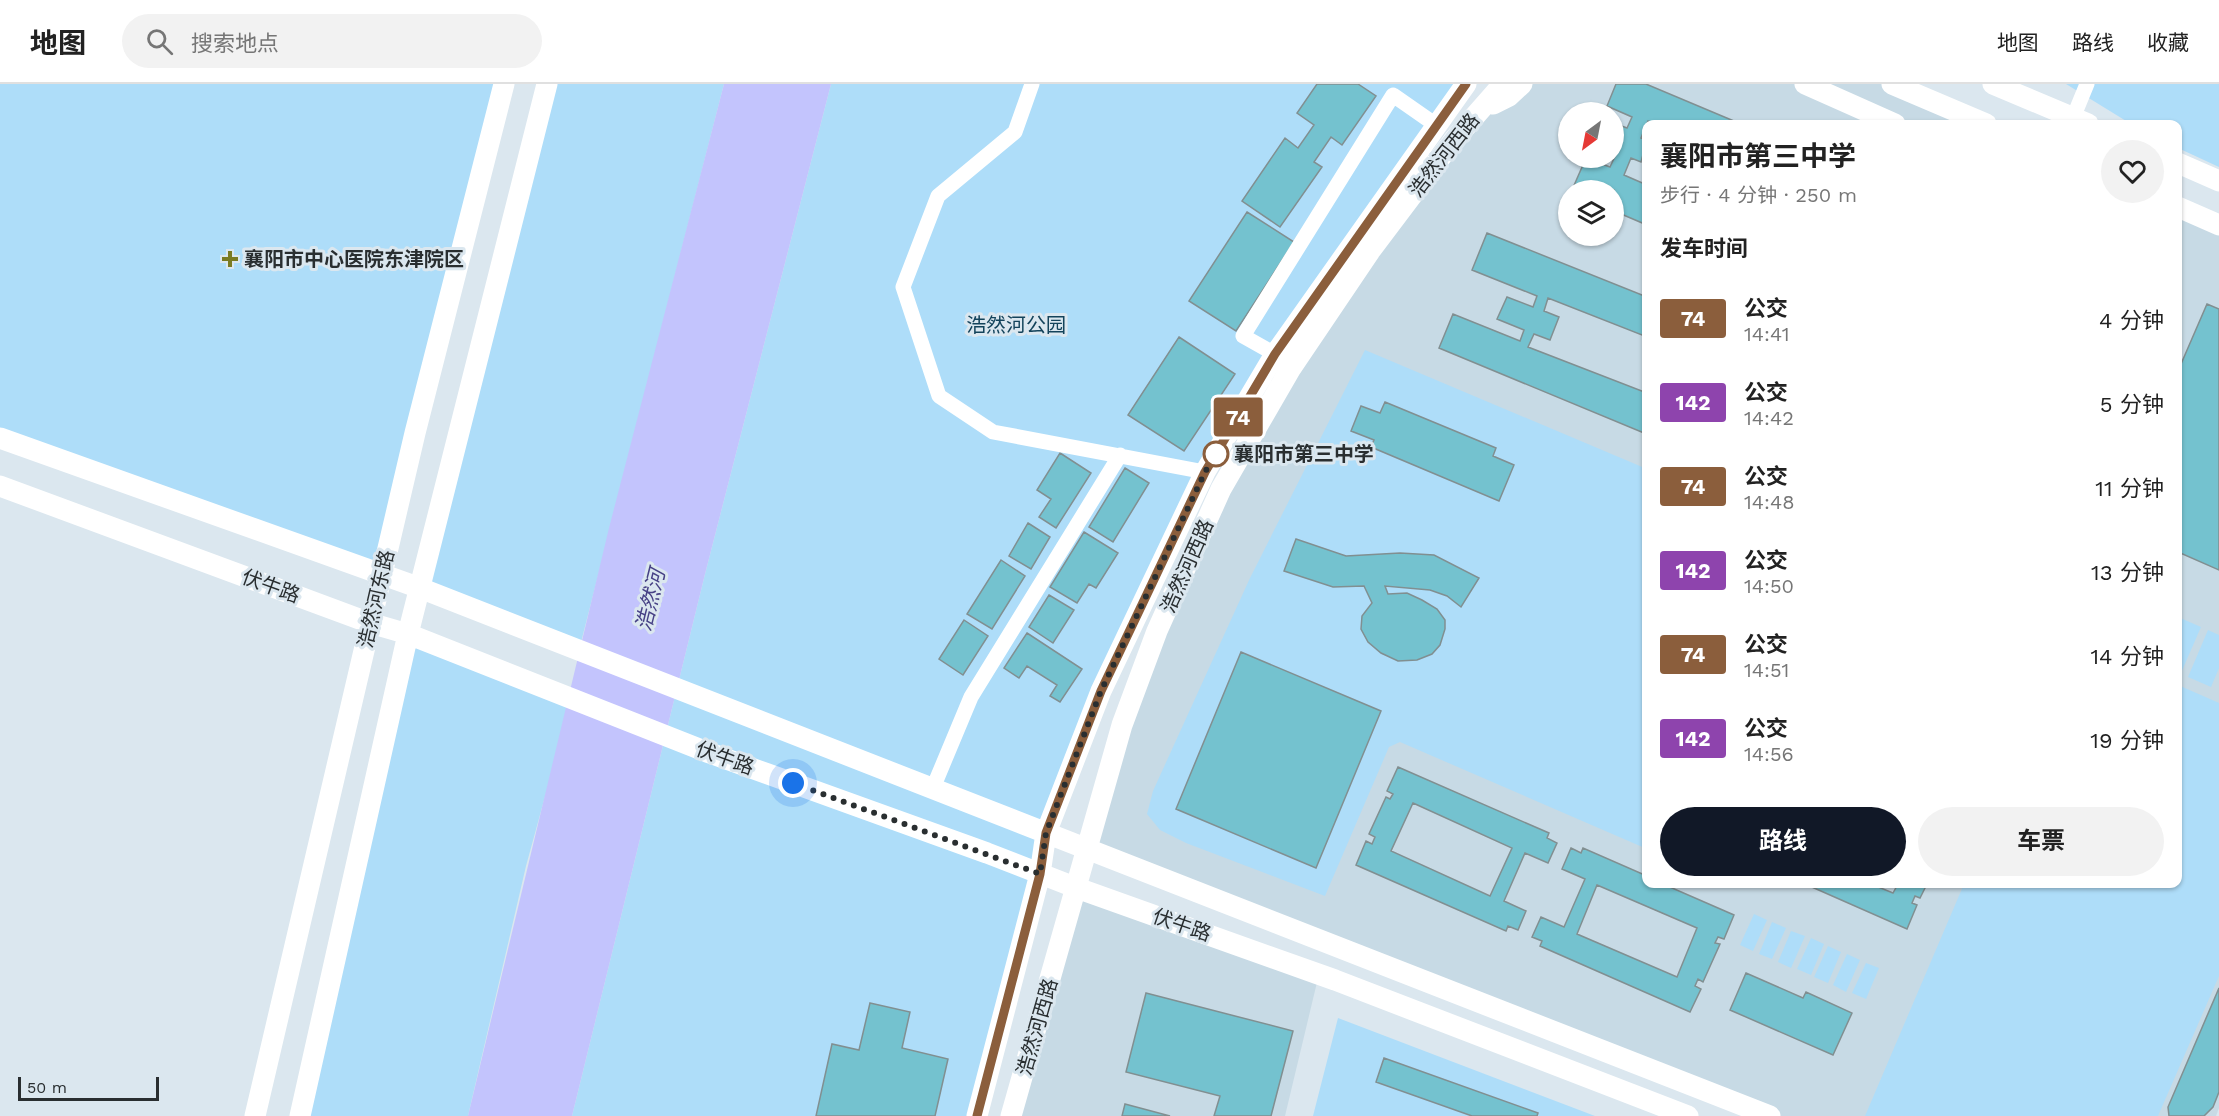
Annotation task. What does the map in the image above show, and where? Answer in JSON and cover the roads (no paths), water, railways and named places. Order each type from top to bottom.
[{"type":"street","name":"浩然河东路","points":[[255,1116],[370,623],[504,84]]},
{"type":"street","name":"浩然河东路","points":[[300,1116],[408,634],[547,84]]},
{"type":"street","points":[[1032,84],[1015,132],[938,196],[903,287],[939,396],[993,432],[1205,472]]},
{"type":"street","name":"浩然河西路","points":[[977,1116],[1040,874],[1046,833],[1101,691],[1205,472],[1275,354],[1466,84]]},
{"type":"street","name":"浩然河西路","points":[[1011,1116],[1122,724],[1157,631],[1221,489],[1291,368],[1370,251],[1453,141],[1503,84]]},
{"type":"street","points":[[1479,111],[1509,96],[1522,84]]},
{"type":"street","points":[[1805,84],[1886,120]]},
{"type":"street","points":[[1892,84],[1977,120]]},
{"type":"street","points":[[1994,84],[2078,120]]},
{"type":"street","points":[[2025,84],[2079,120]]},
{"type":"street","points":[[2080,120],[2087,84]]},
{"type":"street","points":[[1275,354],[1243,336],[1393,95],[1436,125]]},
{"type":"street","points":[[2182,165],[2219,181]]},
{"type":"street","points":[[2182,209],[2219,225]]},
{"type":"street","points":[[0,438],[420,588],[1770,1116]]},
{"type":"street","points":[[933,788],[971,697],[1120,455]]},
{"type":"street","name":"伏牛路","points":[[0,486],[370,623],[408,634],[688,744],[1077,888],[1335,980],[1688,1116]]},
{"type":"water","name":"浩然河","points":[[724,84],[831,84],[705,574],[572,1116],[468,1116],[609,528]]},
{"type":"place","name":"襄阳市中心医院东津院区","points":[[230,259]]},
{"type":"place","name":"襄阳市第三中学","points":[[1216,454]]},
{"type":"park label","name":"浩然河公园","points":[[1016,325]]}]
